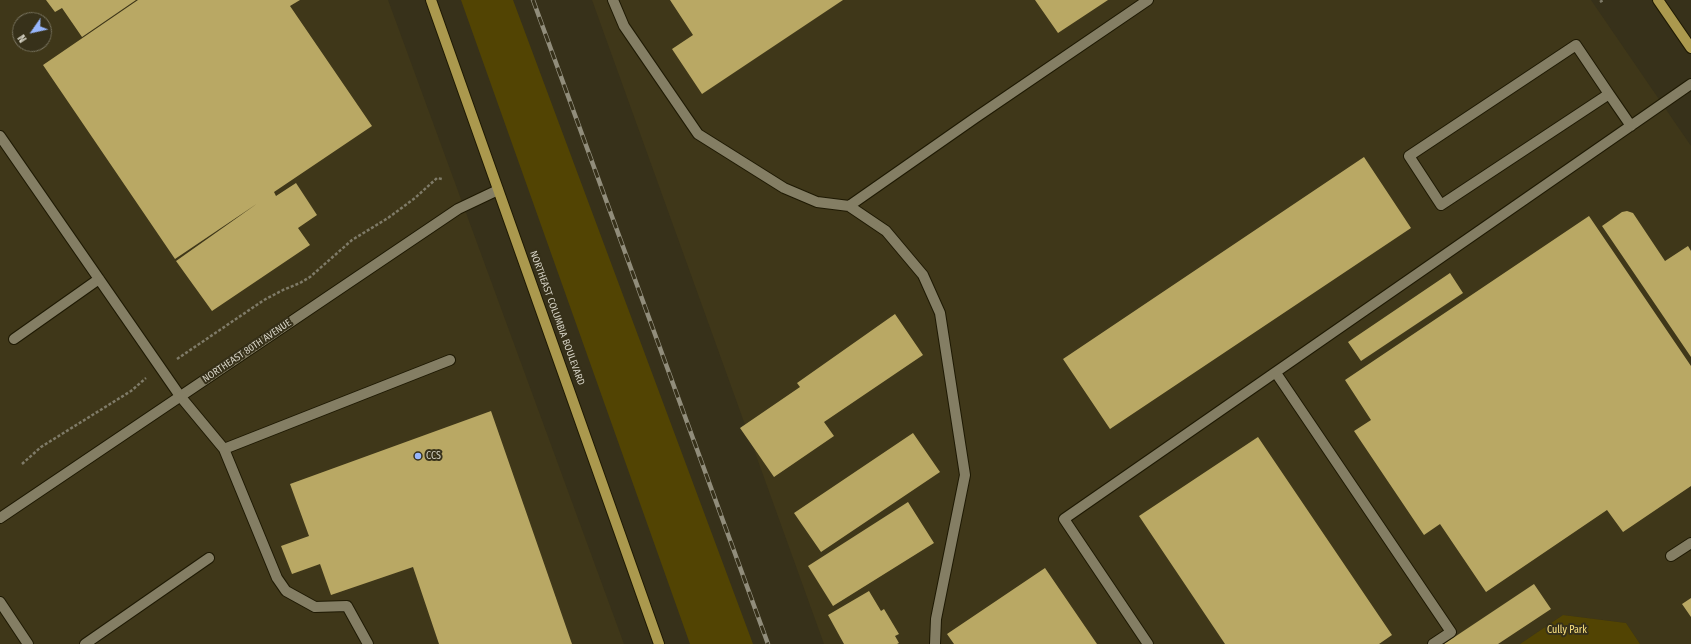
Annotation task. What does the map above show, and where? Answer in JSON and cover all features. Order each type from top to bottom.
[{"type":"main road","name":"NORTHEAST COLUMBIA BOULEVARD","points":[[431,0],[660,644]]},
{"type":"main road","points":[[1658,0],[1691,48]]},
{"type":"street","points":[[613,0],[624,26],[698,134],[784,188],[817,202],[850,206],[886,231],[923,275],[940,313],[964,475],[936,619],[935,644]]},
{"type":"street","points":[[850,206],[975,118],[1148,0]]},
{"type":"street","points":[[1609,94],[1441,205],[1409,156],[1576,45],[1631,126]]},
{"type":"street","points":[[1148,644],[1064,519],[1691,84]]},
{"type":"street","points":[[0,136],[180,396],[224,449],[277,578],[286,591],[315,607],[347,606],[368,644]]},
{"type":"street","name":"NORTHEAST 80TH AVENUE","points":[[0,518],[458,209],[498,190]]},
{"type":"street","points":[[14,339],[99,279]]},
{"type":"street","points":[[224,449],[450,360]]},
{"type":"street","points":[[1276,373],[1451,632],[1433,644]]},
{"type":"street","points":[[1671,556],[1691,543]]},
{"type":"street","points":[[85,644],[208,558]]},
{"type":"street","points":[[0,602],[28,644]]},
{"type":"path","points":[[22,464],[41,447],[54,441],[131,391],[160,367],[181,357],[264,300],[305,280],[331,260],[352,240],[388,218],[415,198],[437,178],[442,179]]},
{"type":"shaded area","points":[[0,0],[388,0],[624,644],[0,644]]},
{"type":"shaded area","points":[[592,0],[1591,0],[1691,146],[1691,644],[1640,644],[1626,623],[1563,615],[1520,644],[824,644]]},
{"type":"green space","points":[[461,0],[513,0],[753,644],[690,644]]},
{"type":"green space","name":"Cully Park","points":[[1563,615],[1626,623],[1640,644],[1520,644]]},
{"type":"building","points":[[46,0],[136,0],[82,37],[62,8],[55,12]]},
{"type":"building","points":[[138,0],[300,0],[290,6],[372,126],[274,192],[276,196],[296,183],[317,215],[298,228],[310,245],[212,311],[176,261],[258,203],[175,259],[43,65]]},
{"type":"building","points":[[670,0],[843,0],[702,94],[672,49],[693,35]]},
{"type":"building","points":[[1035,0],[1108,0],[1058,33]]},
{"type":"building","points":[[1364,157],[1411,228],[1110,429],[1063,359]]},
{"type":"building","points":[[1627,211],[1633,213],[1665,261],[1688,246],[1691,251],[1691,357],[1602,226],[1622,212]]},
{"type":"building","points":[[1589,216],[1691,366],[1691,486],[1623,532],[1607,510],[1486,592],[1440,524],[1424,535],[1354,431],[1371,420],[1345,380]]},
{"type":"building","points":[[1450,273],[1463,293],[1361,361],[1348,342]]},
{"type":"building","points":[[895,314],[923,355],[824,422],[834,436],[774,477],[740,428],[800,387],[797,383]]},
{"type":"building","points":[[491,411],[572,644],[439,644],[413,567],[331,595],[320,564],[292,574],[281,546],[309,536],[290,484]]},
{"type":"building","points":[[913,433],[940,472],[821,552],[794,513]]},
{"type":"building","points":[[1258,437],[1392,635],[1379,644],[1225,644],[1139,516]]},
{"type":"building","points":[[908,502],[934,543],[833,606],[808,566]]},
{"type":"building","points":[[1045,568],[1097,644],[954,644],[947,634]]},
{"type":"building","points":[[1534,584],[1551,609],[1498,644],[1444,644]]},
{"type":"building","points":[[869,591],[881,611],[884,609],[899,634],[895,636],[899,643],[844,644],[828,615]]},
{"type":"building","points":[[1691,598],[1691,617],[1682,604]]},
{"type":"railway","points":[[533,0],[768,644]]},
{"type":"place","name":"CCS","points":[[418,456]]}]
